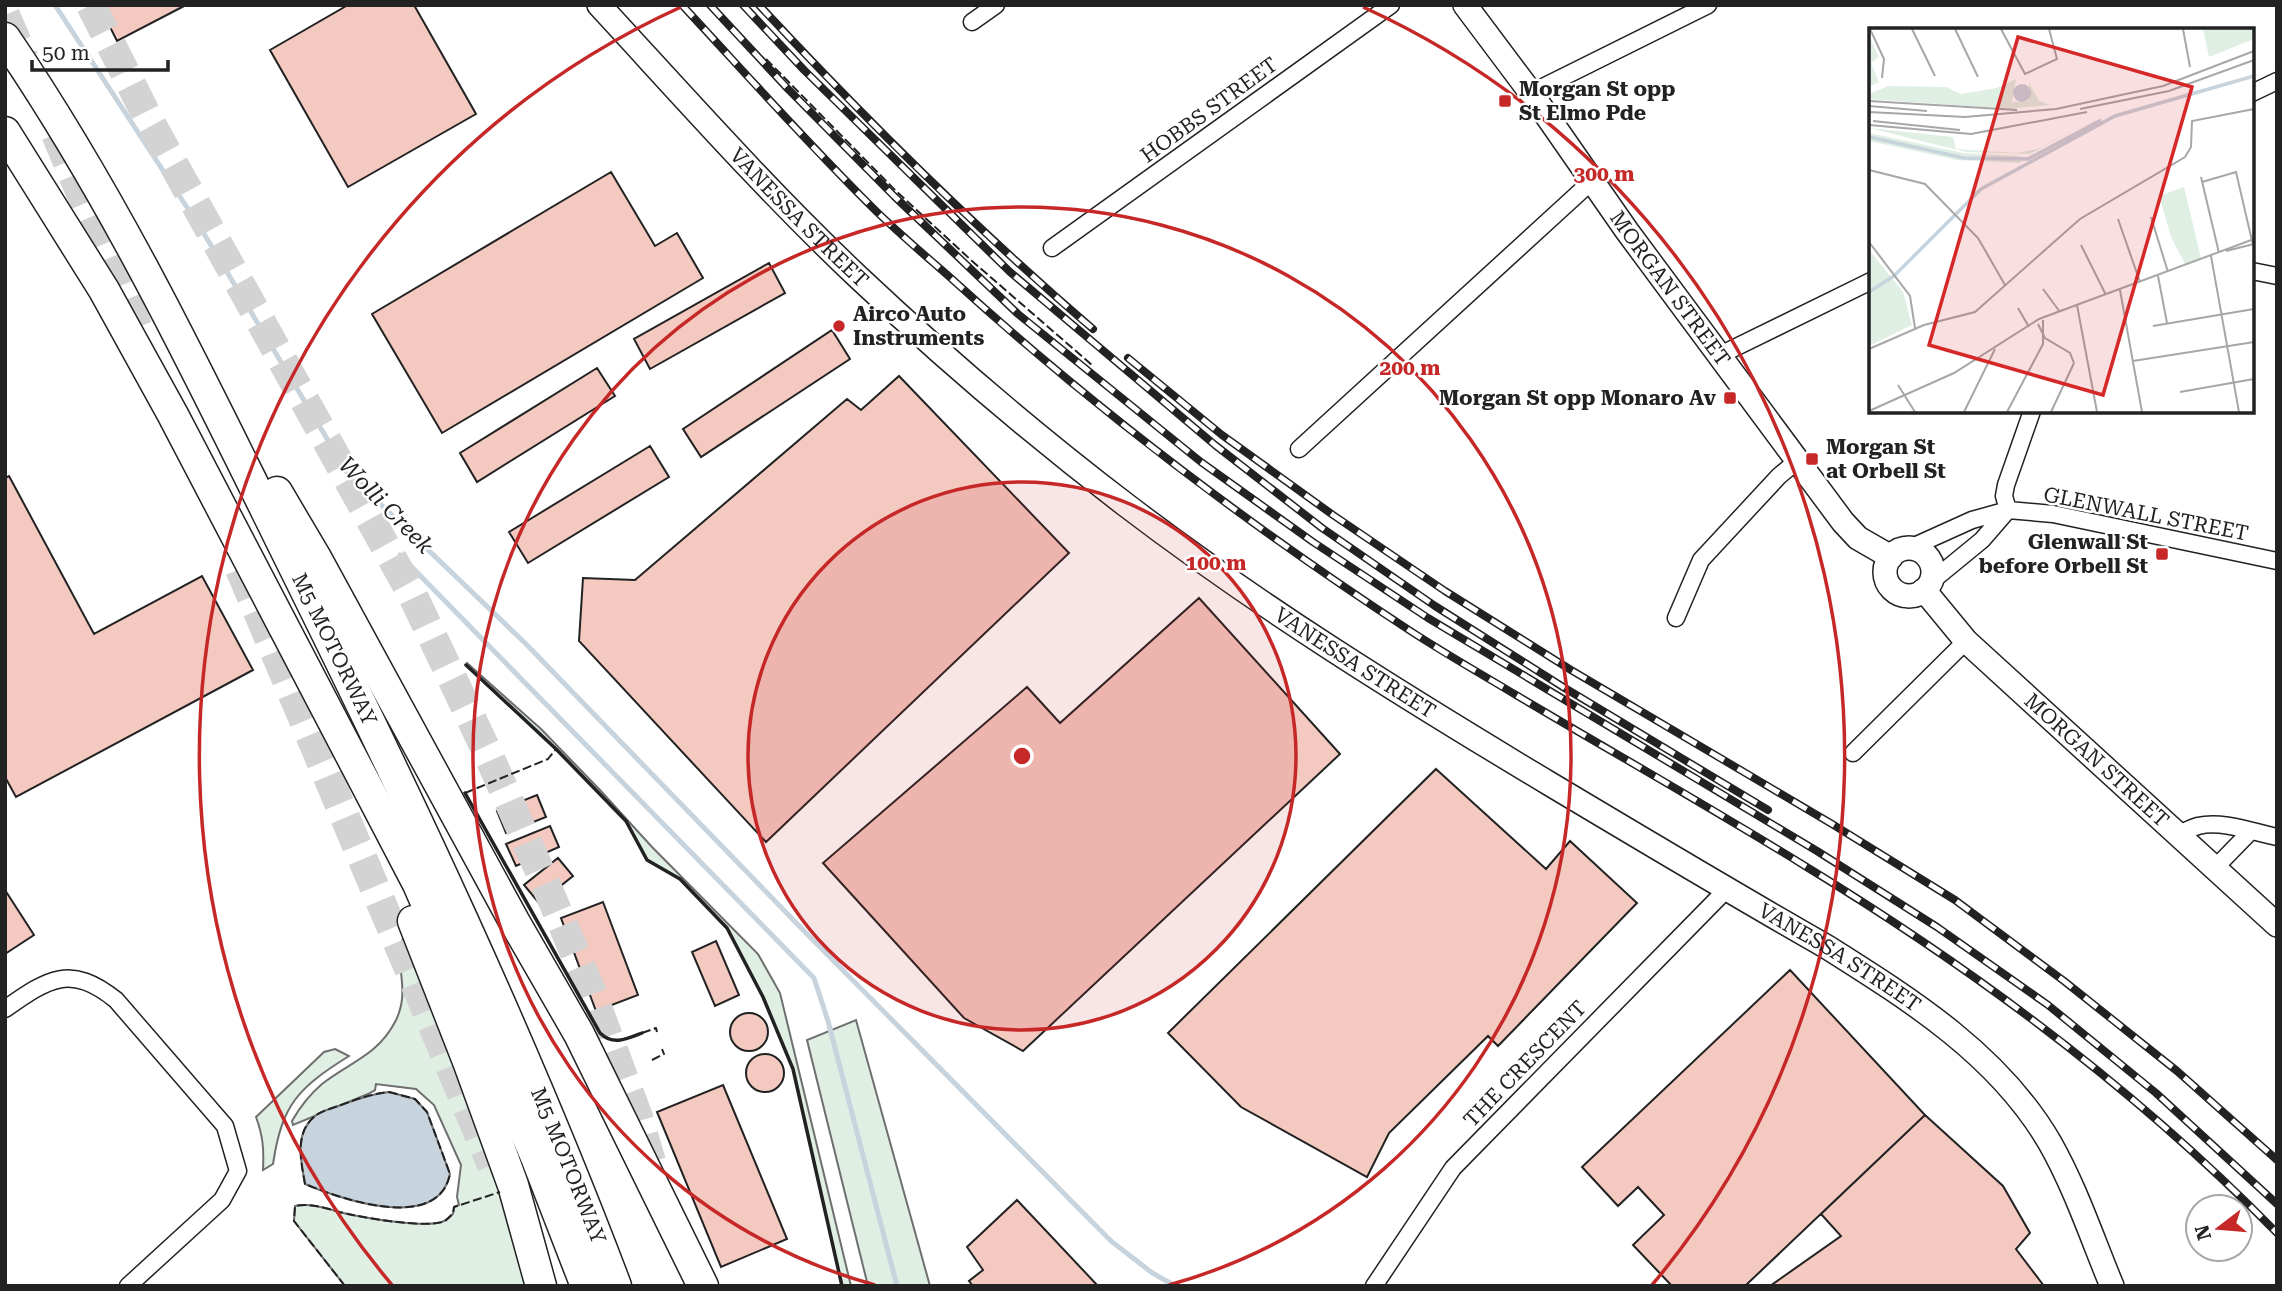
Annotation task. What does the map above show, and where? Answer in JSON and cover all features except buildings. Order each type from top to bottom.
[{"type":"highway","name":"M5 MOTORWAY","points":[[5,38],[74,145],[160,296],[332,643],[511,1026],[617,1286]]},
{"type":"highway","name":"M5 MOTORWAY","points":[[5,132],[104,290],[173,415],[418,884],[536,1157],[586,1286]]},
{"type":"highway","points":[[160,296],[316,558],[514,921],[579,1034],[703,1286]]},
{"type":"highway","points":[[254,573],[398,884],[469,1064],[508,1173],[541,1286]]},
{"type":"main road","name":"VANESSA STREET","points":[[599,5],[762,181],[858,277],[998,401],[1125,504],[1276,614],[1410,700],[1878,979],[1964,1040],[2016,1095],[2049,1141],[2075,1190],[2112,1286]]},
{"type":"main road","name":"MORGAN STREET","points":[[1465,5],[1718,356],[1843,522],[1858,538],[1900,552]]},
{"type":"main road","points":[[1900,552],[1923,552],[1929,558],[1933,573],[1928,586],[1913,596],[1905,596],[1891,587],[1885,572],[1886,564],[1900,552]]},
{"type":"main road","name":"MORGAN STREET","points":[[1928,586],[1966,642],[2277,925]]},
{"type":"street","points":[[972,22],[996,5]]},
{"type":"street","name":"HOBBS STREET","points":[[1052,248],[1391,5]]},
{"type":"street","points":[[1531,93],[1708,5]]},
{"type":"street","points":[[2254,92],[2277,81]]},
{"type":"street","points":[[1299,449],[1593,180]]},
{"type":"street","points":[[2254,271],[2277,276]]},
{"type":"street","points":[[1718,356],[1869,282]]},
{"type":"street","points":[[2008,510],[2004,496],[2006,485],[2031,413]]},
{"type":"street","points":[[1676,618],[1701,560],[1771,484],[1797,461]]},
{"type":"street","points":[[1900,552],[1972,520],[2008,510]]},
{"type":"street","points":[[1928,586],[1982,540],[2008,510]]},
{"type":"street","name":"GLENWALL STREET","points":[[2008,510],[2053,514],[2277,561]]},
{"type":"street","points":[[1853,753],[1966,642]]},
{"type":"street","points":[[2177,835],[2208,824],[2277,837]]},
{"type":"street","points":[[2214,869],[2250,832]]},
{"type":"street","name":"THE CRESCENT","points":[[1374,1286],[1453,1168],[1727,889]]},
{"type":"street","points":[[5,1009],[33,989],[60,979],[72,977],[101,988],[116,1000],[225,1126],[238,1171],[222,1200],[128,1286]]},
{"type":"green space","points":[[467,663],[541,729],[758,954],[780,993],[851,1286],[842,1286],[793,1069],[763,997],[727,928],[680,879],[647,860],[626,821],[556,749],[466,665]]},
{"type":"green space","points":[[403,938],[471,1110],[530,1286],[345,1286],[294,1221],[295,1206],[308,1205],[382,1220],[436,1223],[448,1218],[453,1214],[454,1207],[459,1205],[457,1197],[461,1165],[434,1105],[416,1089],[376,1084],[375,1090],[368,1094],[293,1125],[292,1121],[317,1088],[362,1058],[388,1034],[400,1010],[402,999],[400,948]]},
{"type":"green space","points":[[856,1020],[930,1286],[868,1286],[807,1040]]},
{"type":"green space","points":[[335,1049],[349,1056],[317,1078],[295,1100],[282,1126],[273,1164],[263,1170],[262,1143],[256,1117],[324,1052]]},
{"type":"shaded area","points":[[389,1092],[415,1099],[427,1112],[450,1174],[442,1192],[427,1203],[408,1207],[386,1207],[341,1197],[305,1184],[301,1148],[308,1123],[327,1110],[364,1097]]},
{"type":"waterway","name":"Wolli Creek","points":[[55,5],[203,232],[347,472],[525,643],[807,934],[1111,1241],[1151,1272],[1175,1286]]},
{"type":"waterway","points":[[400,555],[814,978],[828,1021],[897,1286]]},
{"type":"tunnel","points":[[91,5],[150,122],[413,596],[488,754],[591,991],[638,1117],[651,1162]]},
{"type":"tunnel","points":[[5,15],[24,59]]},
{"type":"tunnel","points":[[56,134],[140,333]]},
{"type":"tunnel","points":[[240,569],[492,1165]]},
{"type":"railway","points":[[682,5],[886,221],[1062,375],[1175,465],[1292,551],[1412,632],[1769,844],[1868,906],[1992,990],[2052,1035],[2168,1130],[2277,1233]]},
{"type":"railway","points":[[710,5],[788,89],[894,196],[1018,314],[1201,462],[1313,542],[1428,618],[1817,851],[1937,927],[2048,1005],[2156,1093],[2277,1204]]},
{"type":"railway","points":[[743,5],[804,70],[1010,272],[1215,445],[1322,528],[1435,606],[1563,687],[1768,810]]},
{"type":"railway","points":[[759,5],[839,90],[922,172],[1006,252],[1093,329]]},
{"type":"railway","points":[[1128,358],[1222,435],[1445,591],[1571,670],[1955,900],[2064,981],[2177,1071],[2277,1160]]},
{"type":"fence","points":[[766,59],[896,191],[1092,365]]},
{"type":"fence","points":[[465,793],[548,759],[556,749]]},
{"type":"fence","points":[[642,1033],[656,1028],[657,1032]]},
{"type":"fence","points":[[652,1060],[664,1054],[662,1049]]},
{"type":"fence","points":[[389,1092],[415,1099],[427,1112],[450,1174],[442,1192],[427,1203],[408,1207],[386,1207],[341,1197],[305,1184],[301,1148],[308,1123],[327,1110],[364,1097],[389,1092]]},
{"type":"fence","points":[[345,1286],[294,1221],[295,1206],[314,1206],[357,1216],[426,1224],[445,1221],[453,1214],[454,1207],[500,1192]]},
{"type":"wall","points":[[466,665],[556,749],[626,821],[647,860],[680,879],[727,928],[763,997],[793,1069],[842,1286]]},
{"type":"wall","points":[[465,793],[600,1033],[615,1040],[642,1033]]},
{"type":"place","name":"Morgan St opp St Elmo Pde","points":[[1505,101]]},
{"type":"place","name":"Airco Auto Instruments","points":[[839,326]]},
{"type":"place","name":"Morgan St opp Monaro Av","points":[[1730,398]]},
{"type":"place","name":"Morgan St at Orbell St","points":[[1812,459]]},
{"type":"place","name":"Glenwall St before Orbell St","points":[[2162,554]]}]
